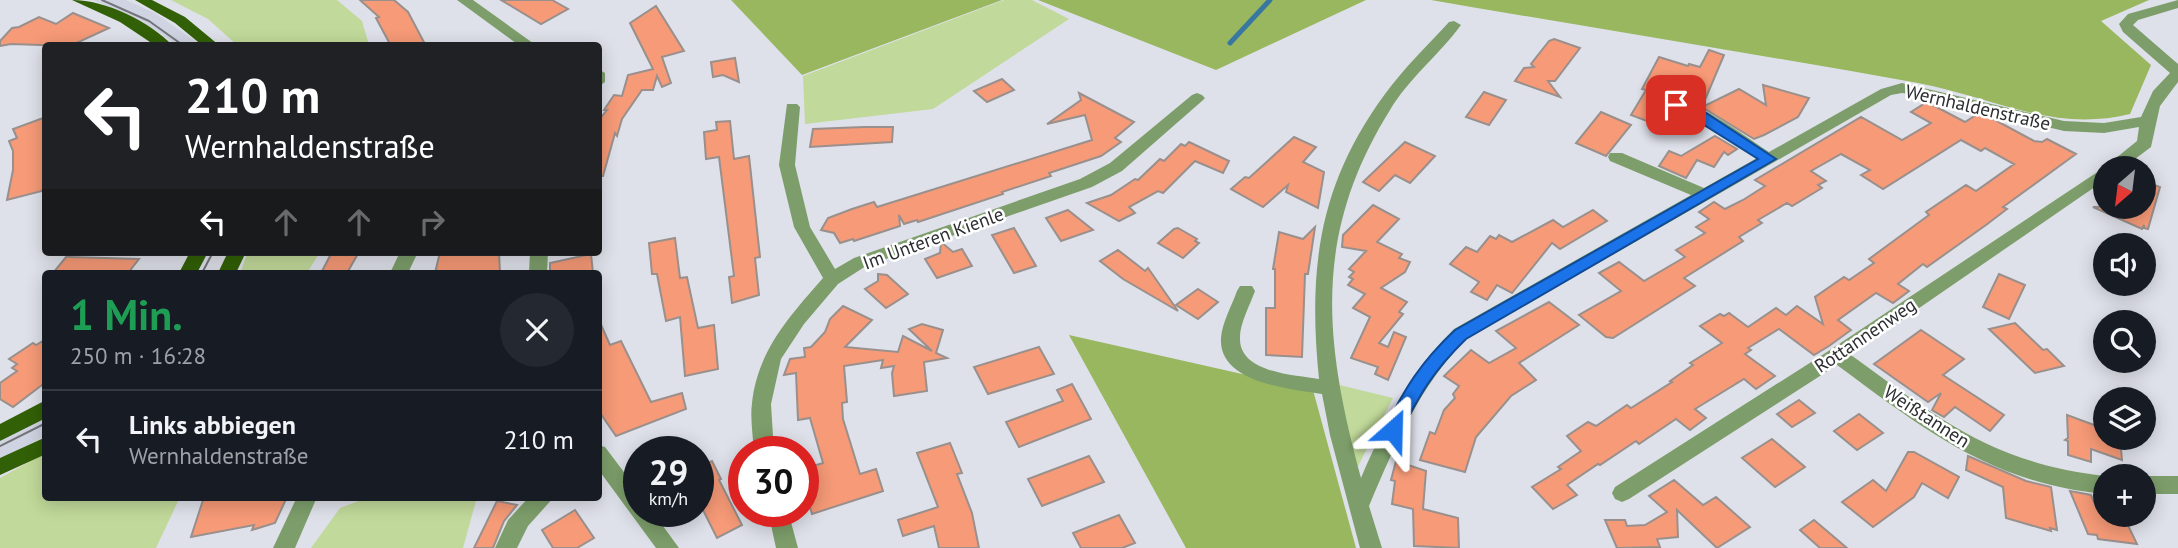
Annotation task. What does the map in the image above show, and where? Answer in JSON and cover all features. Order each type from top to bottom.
[{"type":"main road","points":[[79,0],[125,19],[160,42]]},
{"type":"main road","points":[[142,0],[180,20],[209,42]]},
{"type":"main road","points":[[0,433],[42,410]]},
{"type":"main road","points":[[0,467],[42,446]]},
{"type":"street","points":[[464,0],[524,42]]},
{"type":"street","points":[[2128,156],[2146,143],[2147,121],[2154,99],[2161,87],[2178,73],[2126,24],[2133,17],[2178,4]]},
{"type":"street","points":[[1371,548],[1330,388],[1321,336],[1321,294],[1329,230],[1342,185],[1355,155],[1383,107],[1454,25]]},
{"type":"street","name":"Wernhaldenstraße","points":[[1359,506],[1404,405],[1433,361],[1450,343],[1476,324],[1886,92],[1902,88],[1942,95],[2064,126],[2104,128],[2147,121]]},
{"type":"street","name":"Im Unteren Kienle","points":[[763,436],[761,404],[772,357],[798,318],[832,279],[860,262],[1086,183],[1116,167],[1198,97]]},
{"type":"street","points":[[1676,105],[1698,114],[1769,159]]},
{"type":"street","points":[[792,107],[787,165],[802,227],[832,279]]},
{"type":"street","points":[[1616,157],[1706,195]]},
{"type":"street","name":"Rottannenweg","points":[[1622,493],[1837,355],[2093,180]]},
{"type":"street","points":[[1246,291],[1230,337],[1230,345],[1238,363],[1254,373],[1330,388]]},
{"type":"street","name":"Weißtannen","points":[[1837,355],[1927,421],[1960,441],[2051,475],[2093,483]]},
{"type":"street","points":[[602,461],[623,488]]},
{"type":"street","points":[[2156,485],[2178,485]]},
{"type":"street","points":[[284,548],[305,501]]},
{"type":"street","points":[[506,548],[517,524],[540,501]]},
{"type":"street","points":[[653,527],[668,548]]},
{"type":"street","points":[[782,527],[787,548]]},
{"type":"shaded area","points":[[93,0],[126,0],[155,13],[197,42],[173,42],[143,22]]},
{"type":"shaded area","points":[[42,418],[42,438],[0,460],[0,441]]},
{"type":"green space","points":[[171,0],[337,0],[362,21],[368,42],[234,42],[208,19]]},
{"type":"green space","points":[[731,0],[1002,0],[802,75]]},
{"type":"green space","points":[[1004,0],[1032,0],[1069,19],[933,109],[805,124],[803,76]]},
{"type":"green space","points":[[1038,0],[1366,0],[1216,70]]},
{"type":"green space","points":[[1431,0],[2149,0],[2101,21],[2151,65],[2130,114],[2102,119],[2075,119],[2023,111],[1918,83]]},
{"type":"green space","points":[[246,256],[318,256],[309,270],[241,270]]},
{"type":"green space","points":[[1069,335],[1313,390],[1356,548],[1186,548]]},
{"type":"green space","points":[[1327,382],[1393,398],[1354,474]]},
{"type":"green space","points":[[42,455],[42,501],[178,501],[156,548],[0,548],[0,478]]},
{"type":"green space","points":[[358,501],[476,501],[463,548],[311,548],[340,508]]},
{"type":"building","points":[[360,0],[394,0],[408,12],[424,42],[389,42],[376,18],[379,17]]},
{"type":"building","points":[[501,0],[552,0],[568,9],[541,24]]},
{"type":"building","points":[[656,6],[684,51],[662,57],[671,83],[662,87],[657,76],[653,90],[642,90],[622,119],[617,136],[615,133],[602,176],[602,116],[607,110],[604,110],[614,95],[622,96],[628,75],[653,69],[630,23]]},
{"type":"building","points":[[73,13],[109,28],[79,42],[0,46],[0,41],[12,28],[39,17],[56,24]]},
{"type":"building","points":[[1554,39],[1580,48],[1555,81],[1548,81],[1560,97],[1515,81],[1524,68],[1534,67],[1531,64],[1549,41]]},
{"type":"building","points":[[1709,50],[1724,55],[1702,107],[1679,96],[1670,100],[1666,105],[1672,110],[1663,127],[1631,115],[1646,90],[1642,89],[1659,57],[1700,67]]},
{"type":"building","points":[[735,58],[739,82],[723,75],[713,77],[711,62]]},
{"type":"building","points":[[1002,79],[1014,90],[987,102],[974,91]]},
{"type":"building","points":[[1763,85],[1809,98],[1798,117],[1754,139],[1702,107],[1739,89],[1766,105]]},
{"type":"building","points":[[1484,92],[1506,100],[1489,125],[1466,117]]},
{"type":"building","points":[[1079,93],[1134,122],[1115,138],[1121,142],[1101,156],[1049,173],[1051,176],[1002,192],[1003,194],[918,222],[917,220],[904,224],[899,215],[900,226],[854,241],[853,239],[840,243],[834,233],[821,230],[828,218],[852,209],[874,202],[877,207],[1092,140],[1085,115],[1047,124],[1081,100]]},
{"type":"building","points":[[1927,102],[1965,122],[1979,113],[1984,114],[2034,141],[2042,142],[2047,139],[2076,154],[2003,207],[2007,209],[1986,225],[1927,267],[1923,264],[1898,284],[1909,291],[1893,303],[1876,293],[1838,320],[1851,330],[1814,355],[1779,329],[1748,348],[1751,350],[1745,354],[1775,376],[1756,389],[1744,379],[1695,409],[1706,418],[1690,430],[1676,419],[1639,444],[1636,441],[1567,485],[1577,495],[1553,509],[1532,487],[1561,469],[1558,467],[1581,451],[1567,436],[1588,422],[1596,426],[1627,405],[1631,408],[1672,382],[1670,381],[1693,365],[1690,363],[1722,343],[1700,326],[1720,314],[1724,316],[1729,313],[1748,327],[1776,308],[1786,315],[1797,306],[1823,324],[1815,297],[1844,277],[1849,280],[1874,263],[1869,259],[1929,215],[1926,212],[1966,185],[1976,191],[2014,164],[1985,148],[1981,151],[1961,140],[1883,189],[1861,175],[1870,170],[1841,154],[1811,171],[1826,181],[1818,185],[1822,188],[1792,206],[1787,203],[1758,220],[1762,223],[1739,237],[1743,241],[1684,278],[1695,286],[1613,338],[1606,337],[1579,315],[1621,291],[1599,273],[1619,262],[1644,281],[1685,257],[1676,250],[1705,233],[1696,227],[1709,219],[1699,212],[1714,202],[1725,209],[1743,200],[1765,186],[1755,180],[1861,117],[1902,140],[1931,123],[1911,112]]},
{"type":"building","points":[[1601,112],[1631,125],[1606,156],[1576,143]]},
{"type":"building","points":[[42,118],[42,191],[7,200],[13,170],[13,151],[9,141],[17,138],[13,129]]},
{"type":"building","points":[[730,121],[734,159],[749,156],[760,257],[755,258],[759,295],[732,303],[729,277],[734,276],[719,157],[706,159],[704,132],[717,130],[716,122]]},
{"type":"building","points":[[893,127],[892,142],[810,147],[813,129]]},
{"type":"building","points":[[1715,136],[1737,149],[1728,155],[1724,152],[1714,167],[1697,160],[1686,178],[1659,166],[1669,151],[1681,156]]},
{"type":"building","points":[[1294,137],[1316,147],[1303,162],[1324,172],[1318,208],[1286,192],[1288,185],[1263,207],[1231,189],[1245,177],[1249,178]]},
{"type":"building","points":[[1189,142],[1229,161],[1223,173],[1195,161],[1163,193],[1158,191],[1129,207],[1135,213],[1119,221],[1087,203],[1111,195],[1135,179],[1138,180],[1160,159],[1164,161],[1181,144],[1185,146]]},
{"type":"building","points":[[1405,142],[1435,156],[1410,183],[1395,175],[1379,191],[1363,182]]},
{"type":"building","points":[[2156,186],[2160,187],[2156,201]]},
{"type":"building","points":[[1373,205],[1399,219],[1377,242],[1402,254],[1399,258],[1410,262],[1405,272],[1381,288],[1407,302],[1399,312],[1403,314],[1379,343],[1388,347],[1394,332],[1406,337],[1388,380],[1375,374],[1378,367],[1351,358],[1370,317],[1353,308],[1365,294],[1348,285],[1353,279],[1349,277],[1354,272],[1349,269],[1366,251],[1342,247],[1343,235]]},
{"type":"building","points":[[1068,210],[1093,230],[1061,241],[1046,218]]},
{"type":"building","points":[[1593,210],[1607,221],[1560,249],[1552,243],[1512,293],[1497,285],[1487,300],[1471,292],[1479,282],[1450,264],[1466,247],[1477,252],[1490,236],[1496,239],[1499,235],[1512,242],[1553,220],[1563,227]]},
{"type":"building","points":[[2120,219],[2151,219],[2148,229],[2144,228],[2144,225],[2142,229]]},
{"type":"building","points":[[1315,227],[1308,274],[1305,274],[1302,357],[1266,355],[1266,308],[1275,308],[1273,269],[1279,232],[1303,239]]},
{"type":"building","points":[[1014,228],[1036,266],[1014,273],[992,235]]},
{"type":"building","points":[[1178,228],[1199,243],[1183,258],[1158,243]]},
{"type":"building","points":[[675,238],[680,278],[687,277],[698,328],[714,325],[718,369],[685,376],[680,317],[666,321],[657,274],[652,274],[649,243]]},
{"type":"building","points":[[941,242],[953,252],[962,249],[972,266],[937,278],[925,259],[940,253]]},
{"type":"building","points":[[1118,250],[1145,271],[1148,268],[1178,311],[1123,279],[1100,261]]},
{"type":"building","points":[[330,256],[357,256],[349,270],[323,270]]},
{"type":"building","points":[[439,256],[499,256],[500,270],[436,270]]},
{"type":"building","points":[[591,256],[593,270],[550,270],[550,263]]},
{"type":"building","points":[[66,257],[139,259],[130,270],[55,270]]},
{"type":"building","points":[[878,274],[887,275],[908,294],[886,308],[865,289],[878,281]]},
{"type":"building","points":[[1999,274],[2025,285],[2009,319],[1983,307]]},
{"type":"building","points":[[1198,289],[1218,302],[1198,319],[1176,305]]},
{"type":"building","points":[[1549,302],[1579,325],[1519,363],[1536,380],[1511,396],[1476,437],[1465,472],[1420,460],[1430,432],[1435,434],[1444,410],[1455,398],[1453,394],[1459,386],[1444,376],[1471,350],[1489,363],[1516,348],[1496,331]]},
{"type":"building","points":[[843,306],[872,320],[845,347],[898,352],[903,336],[932,351],[909,329],[922,324],[943,330],[936,353],[947,358],[924,362],[927,391],[894,396],[894,366],[881,368],[883,360],[844,366],[847,402],[842,403],[843,419],[860,474],[876,469],[883,491],[819,512],[819,464],[823,463],[819,436],[815,436],[810,418],[798,420],[796,373],[784,375],[790,359],[805,357],[804,348],[811,347],[825,332],[830,319]]},
{"type":"building","points":[[2015,323],[2064,366],[2035,373],[1989,329]]},
{"type":"building","points":[[602,327],[610,345],[621,341],[651,402],[682,393],[686,409],[616,436],[602,416]]},
{"type":"building","points":[[1921,330],[1964,359],[1943,375],[2004,415],[1990,431],[1955,407],[1944,417],[1932,410],[1941,393],[1928,402],[1874,364]]},
{"type":"building","points":[[42,341],[42,385],[13,407],[0,399],[0,383],[17,371],[12,368],[17,364],[9,359],[33,343],[36,345]]},
{"type":"building","points":[[1039,347],[1054,374],[988,394],[974,367]]},
{"type":"building","points":[[1072,384],[1091,419],[1019,447],[1006,422],[1063,401],[1057,390]]},
{"type":"building","points":[[1799,400],[1815,413],[1792,427],[1777,414]]},
{"type":"building","points":[[1859,414],[1883,433],[1857,450],[1834,431]]},
{"type":"building","points":[[2067,415],[2093,425],[2091,462],[2068,455],[2068,441],[2065,440],[2068,438]]},
{"type":"building","points":[[1772,439],[1805,467],[1775,487],[1742,458]]},
{"type":"building","points":[[950,443],[962,473],[957,474],[972,513],[979,548],[939,548],[934,526],[903,536],[898,520],[938,507],[917,453]]},
{"type":"building","points":[[2094,450],[2121,450],[2122,460]]},
{"type":"building","points":[[1908,452],[1914,452],[1959,477],[1948,498],[1922,483],[1914,497],[1873,527],[1842,502],[1873,480],[1886,491]]},
{"type":"building","points":[[1089,456],[1104,482],[1042,506],[1028,479]]},
{"type":"building","points":[[1968,456],[2026,481],[2051,487],[2057,530],[2050,528],[2051,531],[2006,518],[2003,487],[1966,470]]},
{"type":"building","points":[[1396,461],[1426,471],[1423,509],[1458,518],[1459,548],[1414,546],[1413,509],[1392,504],[1395,481],[1391,480]]},
{"type":"building","points":[[714,465],[728,498],[728,527],[738,527],[717,538],[712,527],[714,527]]},
{"type":"building","points":[[1674,480],[1703,505],[1716,497],[1750,527],[1717,548],[1677,510],[1678,537],[1657,539],[1660,547],[1617,548],[1605,520],[1625,520],[1627,526],[1645,525],[1667,512],[1649,496]]},
{"type":"building","points":[[2070,491],[2091,495],[2093,527],[2129,527],[2137,544],[2098,539],[2097,535],[2088,534]]},
{"type":"building","points":[[203,501],[285,501],[275,523],[252,530],[254,525],[191,537]]},
{"type":"building","points":[[497,501],[517,505],[504,521],[493,548],[474,548]]},
{"type":"building","points":[[575,510],[594,538],[577,548],[553,548],[542,530]]},
{"type":"building","points":[[1119,515],[1135,543],[1122,548],[1081,548],[1073,533]]},
{"type":"building","points":[[1814,520],[1847,548],[1820,548],[1800,530]]},
{"type":"waterway","points":[[1230,43],[1270,0]]},
{"type":"tram line","points":[[102,0],[149,21],[178,42]]},
{"type":"tram line","points":[[204,270],[211,256]]},
{"type":"tram line","points":[[0,446],[42,425]]},
{"type":"route","points":[[1393,430],[1418,381],[1433,361],[1461,334],[1769,159],[1698,114],[1676,105]]}]
